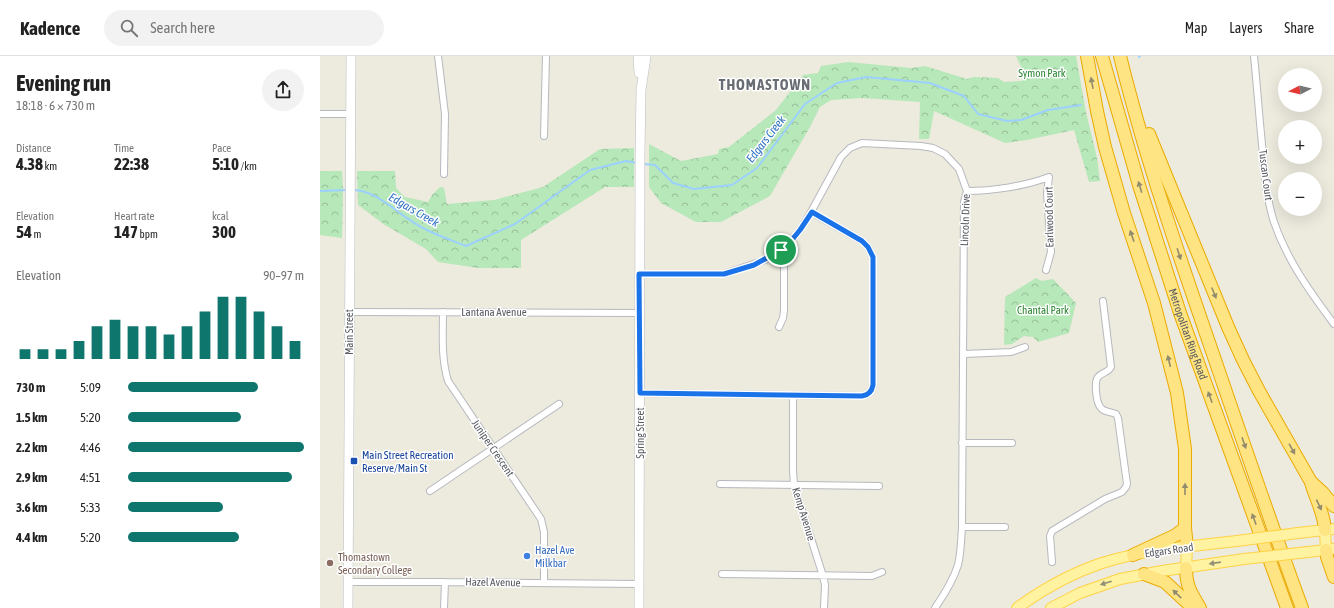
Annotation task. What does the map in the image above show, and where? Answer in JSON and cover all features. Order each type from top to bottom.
[{"type":"highway","points":[[1088,56],[1097,111],[1105,146],[1124,213],[1154,303],[1177,393],[1184,449],[1185,528],[1187,547]]},
{"type":"highway","name":"Metropolitan Ring Road","points":[[1102,56],[1139,186],[1180,313],[1287,608]]},
{"type":"highway","points":[[1120,58],[1160,161],[1231,334],[1259,391],[1311,482],[1315,498],[1330,529]]},
{"type":"highway","name":"Metropolitan Ring Road","points":[[1120,58],[1178,250],[1264,504],[1303,608]]},
{"type":"highway","points":[[1311,482],[1334,506]]},
{"type":"highway","points":[[1134,555],[1176,535],[1185,528]]},
{"type":"highway","points":[[1330,550],[1334,574]]},
{"type":"highway","points":[[1186,568],[1190,592],[1200,608]]},
{"type":"highway","points":[[1144,574],[1165,582],[1193,608]]},
{"type":"main road","name":"Edgars Road","points":[[1017,608],[1048,587],[1065,578],[1104,562],[1134,555],[1187,547],[1330,529]]},
{"type":"main road","points":[[1330,529],[1330,550]]},
{"type":"main road","points":[[1186,568],[1187,547]]},
{"type":"main road","name":"Edgars Road","points":[[1051,608],[1080,592],[1120,579],[1144,574],[1244,559],[1330,550]]},
{"type":"street","name":"Main Street","points":[[348,608],[351,56]]},
{"type":"street","points":[[438,56],[444,114],[444,174]]},
{"type":"street","points":[[544,136],[546,56]]},
{"type":"street","name":"Tuscan Court","points":[[1254,56],[1265,177],[1268,200],[1274,222],[1286,251],[1298,272],[1309,290],[1334,324]]},
{"type":"street","name":"Spring Street","points":[[639,608],[639,274],[641,57]]},
{"type":"street","points":[[320,114],[350,114]]},
{"type":"street","name":"Lincoln Drive","points":[[639,274],[724,274],[754,265],[781,250],[800,230],[812,212],[841,157],[850,148],[862,143],[933,148],[944,154],[959,169],[967,191],[964,202],[964,354],[961,546],[958,565],[948,587],[935,608]]},
{"type":"street","name":"Earlwood Court","points":[[967,191],[979,191],[1034,182],[1049,177],[1047,193],[1051,252],[1046,270]]},
{"type":"street","points":[[640,393],[862,396],[869,393],[873,385],[874,264],[872,252],[862,241],[812,212]]},
{"type":"street","points":[[779,327],[783,318],[784,310],[784,257],[781,250]]},
{"type":"street","points":[[1052,562],[1050,536],[1054,529],[1084,513],[1105,499],[1122,492],[1127,484],[1118,418],[1116,414],[1104,411],[1100,407],[1096,385],[1098,378],[1111,368],[1103,301]]},
{"type":"street","name":"Lantana Avenue","points":[[349,312],[639,313]]},
{"type":"street","name":"Juniper Crescent","points":[[443,312],[443,355],[444,368],[448,381],[541,519],[544,532],[544,583]]},
{"type":"street","points":[[964,354],[1011,352],[1025,347]]},
{"type":"street","name":"Kemp Avenue","points":[[793,395],[794,485],[823,576],[824,608]]},
{"type":"street","points":[[430,491],[559,404]]},
{"type":"street","points":[[962,443],[1012,443]]},
{"type":"street","points":[[720,484],[879,486]]},
{"type":"street","points":[[962,527],[1005,527]]},
{"type":"street","points":[[722,574],[872,576],[882,572]]},
{"type":"street","name":"Hazel Avenue","points":[[348,582],[639,584]]},
{"type":"street","points":[[444,608],[445,582]]},
{"type":"green space","name":"Symon Park","points":[[1016,56],[1076,56],[1086,112],[1097,158],[1100,181],[1089,182],[1074,130],[1005,143],[934,111],[929,139],[919,139],[920,102],[863,98],[831,100],[820,107],[770,196],[721,222],[696,222],[661,203],[649,187],[649,144],[681,161],[718,154],[719,149],[729,147],[776,110],[803,75],[818,73],[821,66],[848,62],[911,68],[925,66],[967,79],[974,77],[998,78],[1004,82],[1022,81],[1025,76]]},
{"type":"green space","points":[[634,148],[634,187],[605,187],[521,240],[521,268],[478,268],[438,262],[426,249],[385,225],[358,205],[357,171],[395,171],[396,188],[405,197],[428,202],[432,195],[440,187],[444,188],[447,204],[494,200],[543,187],[600,149]]},
{"type":"green space","points":[[320,171],[342,171],[342,238],[320,235]]},
{"type":"green space","name":"Chantal Park","points":[[1036,278],[1042,281],[1053,279],[1076,303],[1069,333],[1038,342],[1033,337],[1024,336],[1012,344],[1004,345],[1005,297]]},
{"type":"waterway","name":"Edgars Creek","points":[[643,164],[655,165],[673,183],[694,189],[732,185],[757,168],[805,104],[837,83],[866,77],[930,83],[964,96],[978,114],[1007,121],[1021,120],[1048,110],[1081,105]]},
{"type":"waterway","name":"Edgars Creek","points":[[353,190],[371,194],[423,228],[466,246],[515,224],[590,170],[626,161],[637,163]]},
{"type":"waterway","name":"Edgars Creek","points":[[320,191],[347,190]]},
{"type":"place","name":"Main Street Recreation Reserve/Main St","points":[[354,461]]},
{"type":"place","name":"Hazel Ave Milkbar","points":[[527,556]]},
{"type":"place","name":"Thomastown Secondary College","points":[[330,563]]},
{"type":"district","name":"THOMASTOWN","points":[[765,84]]},
{"type":"route","points":[[812,212],[862,241],[872,252],[874,264],[873,385],[869,393],[862,396],[640,393],[639,274],[724,274],[754,265],[781,250],[800,230],[812,212]]}]
